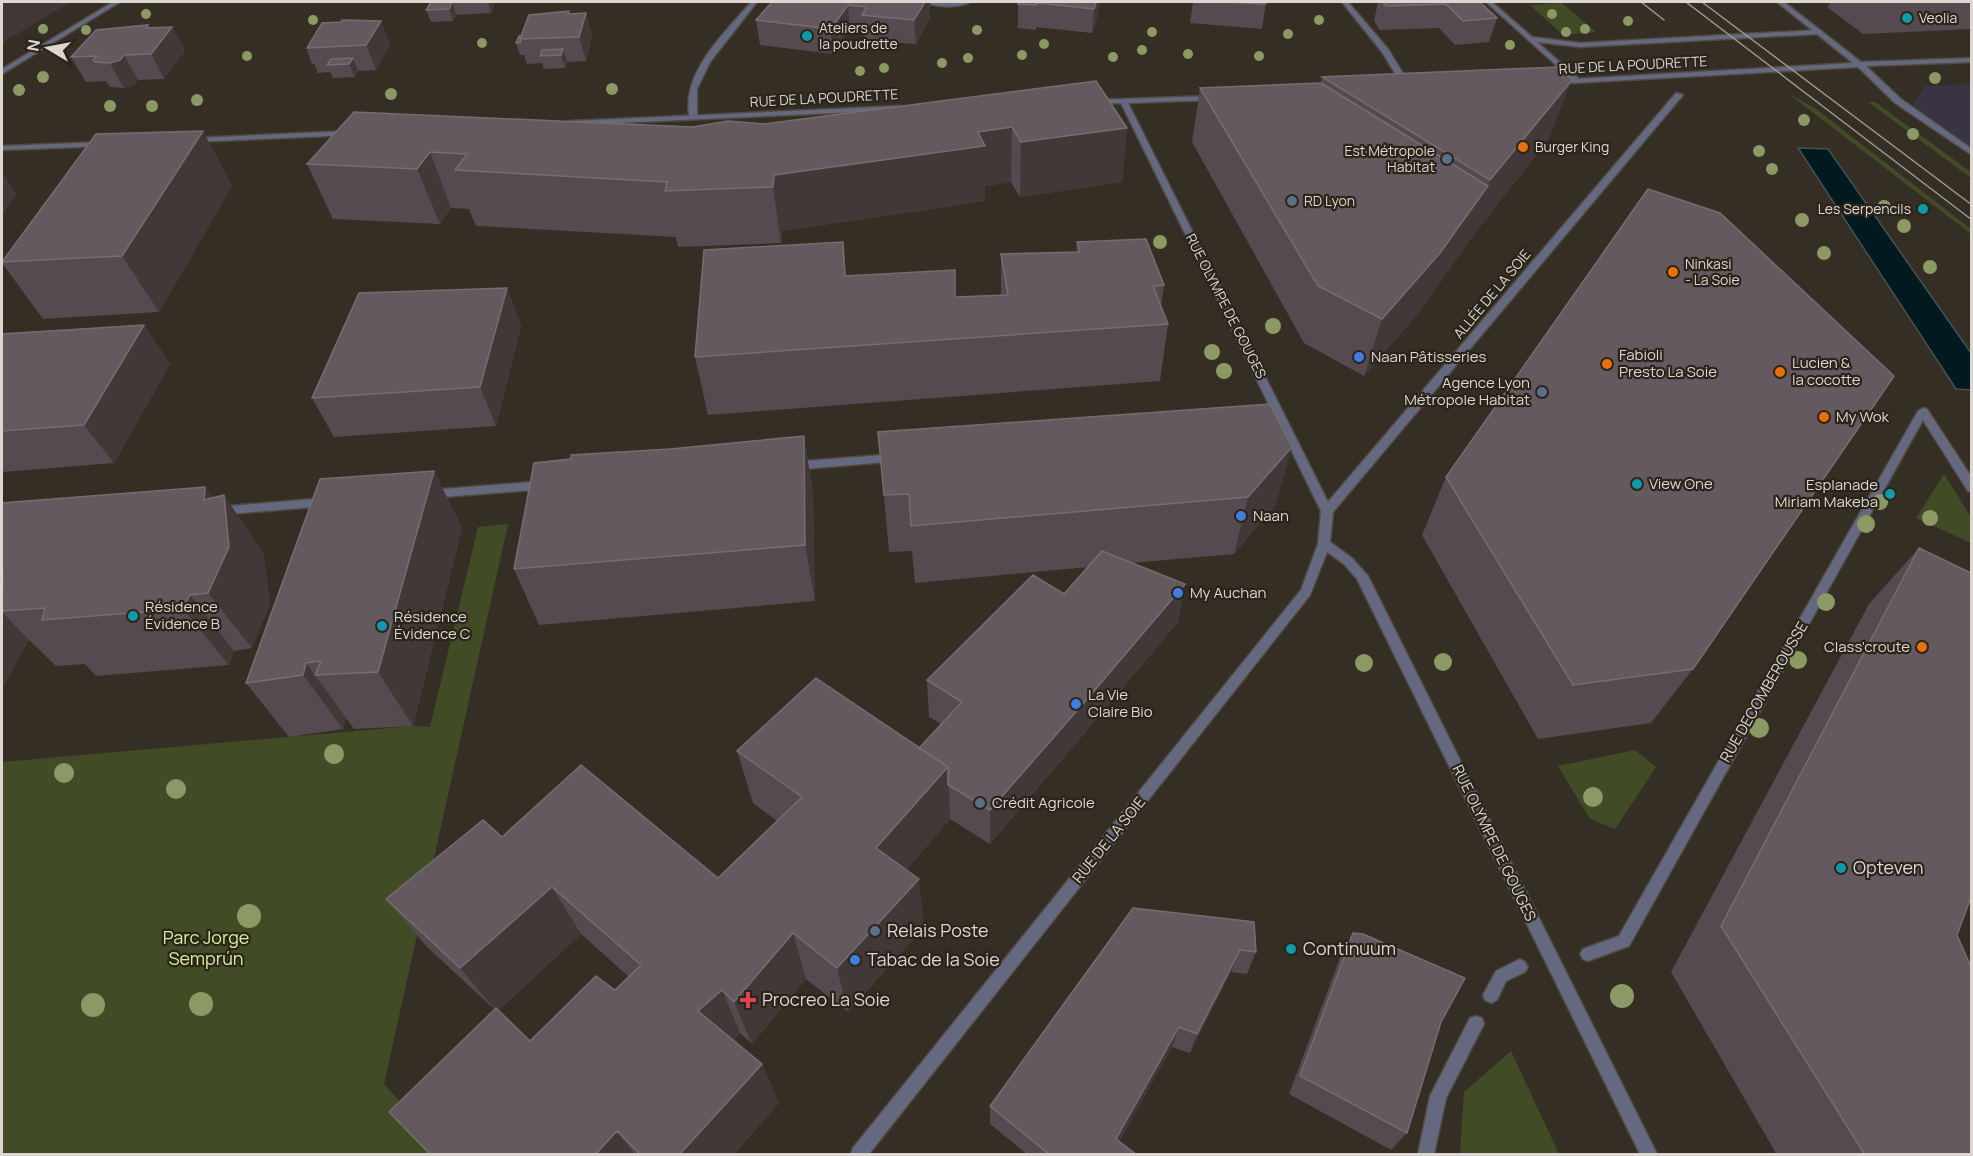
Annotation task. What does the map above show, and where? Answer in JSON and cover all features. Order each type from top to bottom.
[{"type":"street","points":[[2,72],[117,2]]},
{"type":"street","points":[[693,117],[693,89],[706,61],[754,2]]},
{"type":"street","points":[[928,2],[951,4],[968,2]]},
{"type":"street","points":[[1345,2],[1385,51],[1408,89]]},
{"type":"street","points":[[1489,2],[1576,81]]},
{"type":"street","points":[[1780,2],[1860,65],[1898,100],[1971,153]]},
{"type":"street","points":[[1530,39],[1580,45],[1819,32]]},
{"type":"street","name":"RUE DE LA POUDRETTE","points":[[1542,83],[1971,60]]},
{"type":"street","points":[[1398,90],[1419,88]]},
{"type":"street","name":"ALLÉE DE LA SOIE","points":[[1327,511],[1679,95]]},
{"type":"street","points":[[1082,102],[1226,97]]},
{"type":"street","name":"RUE OLYMPE DE GOUGES","points":[[1124,102],[1279,426],[1327,511]]},
{"type":"street","name":"RUE DE LA POUDRETTE","points":[[562,123],[906,108]]},
{"type":"street","points":[[183,141],[361,132]]},
{"type":"street","points":[[2,148],[112,144]]},
{"type":"street","name":"RUE DECOMBEROUSSE","points":[[1588,954],[1624,941],[1923,411],[1971,488]]},
{"type":"street","points":[[781,467],[912,457]]},
{"type":"street","points":[[413,495],[555,484]]},
{"type":"street","points":[[212,511],[342,501]]},
{"type":"street","name":"RUE DE LA SOIE","points":[[859,1155],[1306,592],[1324,544],[1327,511]]},
{"type":"street","name":"RUE OLYMPE DE GOUGES","points":[[1324,544],[1348,561],[1362,576],[1649,1155]]},
{"type":"street","points":[[1491,995],[1501,976],[1520,967]]},
{"type":"street","points":[[1426,1155],[1438,1096],[1476,1024]]},
{"type":"shaded area","points":[[1971,84],[1971,147],[1913,105],[1924,86]]},
{"type":"green space","points":[[1562,3],[1596,32],[1563,35],[1530,5]]},
{"type":"green space","points":[[1789,94],[1816,109],[1971,229],[1971,234]]},
{"type":"green space","points":[[1868,102],[1875,102],[1971,172],[1971,178]]},
{"type":"green space","points":[[1944,474],[1971,517],[1971,543],[1916,518]]},
{"type":"green space","name":"Parc Jorge Semprún","points":[[508,524],[384,1084],[448,1154],[2,1154],[2,762],[413,726],[430,727],[478,527]]},
{"type":"green space","points":[[1635,750],[1656,767],[1615,829],[1590,819],[1558,766]]},
{"type":"green space","points":[[1511,1051],[1559,1154],[1463,1154],[1460,1151],[1464,1092]]},
{"type":"water","points":[[1798,148],[1828,149],[1971,353],[1971,390],[1956,389]]},
{"type":"building","points":[[431,2],[452,2],[449,9],[426,10]]},
{"type":"building","points":[[772,2],[925,2],[914,20],[862,15],[867,7],[848,5],[831,29],[756,20]]},
{"type":"building","points":[[1019,2],[1096,2],[1094,9],[1037,3],[1037,5],[1018,4]]},
{"type":"building","points":[[1225,2],[1266,2],[1266,4]]},
{"type":"building","points":[[1383,2],[1480,2],[1497,18],[1463,21],[1446,4],[1386,6]]},
{"type":"building","points":[[569,11],[568,14],[586,13],[579,37],[520,39],[529,15]]},
{"type":"building","points":[[342,20],[381,21],[366,45],[307,48],[322,23],[341,22]]},
{"type":"building","points":[[148,25],[146,28],[172,27],[151,54],[124,55],[120,60],[110,63],[95,62],[93,60],[97,56],[71,57],[96,30]]},
{"type":"building","points":[[563,49],[561,55],[540,56],[542,50]]},
{"type":"building","points":[[353,58],[349,64],[327,65],[331,59]]},
{"type":"building","points":[[1558,67],[1572,80],[1490,180],[1322,77]]},
{"type":"building","points":[[1096,81],[1127,128],[1021,142],[1012,127],[978,132],[985,146],[774,175],[773,187],[665,191],[667,182],[455,170],[467,154],[430,152],[417,169],[307,164],[354,112],[692,127],[728,121],[764,124]]},
{"type":"building","points":[[1321,83],[1488,186],[1440,253],[1382,319],[1318,286],[1200,88]]},
{"type":"building","points":[[203,131],[122,256],[2,262],[96,134]]},
{"type":"building","name":"View One","points":[[1648,189],[1720,213],[1894,376],[1693,669],[1573,685],[1446,477]]},
{"type":"building","points":[[1146,239],[1164,285],[1153,286],[1168,324],[695,357],[704,250],[843,242],[845,276],[955,270],[955,297],[1008,295],[1001,254],[1080,252],[1077,242]]},
{"type":"building","points":[[507,288],[480,387],[312,398],[359,293]]},
{"type":"building","points":[[144,325],[84,425],[2,431],[2,334]]},
{"type":"building","points":[[1270,404],[1292,447],[1248,497],[911,526],[909,494],[884,495],[878,432]]},
{"type":"building","points":[[804,436],[805,545],[514,569],[534,463],[571,459],[571,455],[670,449]]},
{"type":"building","points":[[434,471],[378,672],[315,675],[321,661],[306,663],[303,675],[246,683],[320,479]]},
{"type":"building","points":[[205,487],[204,500],[224,495],[229,547],[208,593],[190,595],[183,609],[42,620],[45,608],[2,611],[2,503]]},
{"type":"building","name":"Opteven","points":[[1919,548],[1971,573],[1971,897],[1957,935],[1971,967],[1971,1155],[1865,1155],[1721,926]]},
{"type":"building","points":[[1102,551],[1185,584],[990,810],[948,785],[948,767],[919,748],[962,702],[927,680],[1033,575],[1064,594]]},
{"type":"building","points":[[816,678],[948,767],[876,848],[919,879],[837,968],[793,933],[734,1002],[722,990],[698,1011],[762,1064],[679,1155],[641,1155],[617,1131],[595,1155],[431,1155],[389,1112],[496,1008],[530,1041],[596,976],[615,990],[641,965],[552,887],[460,968],[386,899],[483,820],[502,837],[581,765],[718,878],[802,797],[737,751]]},
{"type":"building","points":[[1133,908],[1254,922],[1256,952],[1240,950],[1197,1034],[1179,1027],[1116,1139],[1137,1155],[1050,1155],[990,1106]]},
{"type":"building","points":[[1353,933],[1363,934],[1465,978],[1441,1022],[1407,1133],[1300,1076]]},
{"type":"tram line","points":[[1641,2],[1664,20]]},
{"type":"tram line","points":[[1686,2],[1972,220]]},
{"type":"tram line","points":[[1702,2],[1972,205]]},
{"type":"place","name":"Veolia","points":[[1907,18]]},
{"type":"place","name":"Ateliers de la poudrette","points":[[807,36]]},
{"type":"place","name":"Burger King","points":[[1523,147]]},
{"type":"place","name":"Est Métropole Habitat","points":[[1447,159]]},
{"type":"place","name":"RD Lyon","points":[[1292,201]]},
{"type":"place","name":"Les Serpencils","points":[[1923,209]]},
{"type":"place","name":"Ninkasi - La Soie","points":[[1673,272]]},
{"type":"place","name":"Naan Pâtisseries","points":[[1359,357]]},
{"type":"place","name":"Fabioli Presto La Soie","points":[[1607,364]]},
{"type":"place","name":"Lucien & la cocotte","points":[[1780,372]]},
{"type":"place","name":"Agence Lyon Métropole Habitat","points":[[1542,392]]},
{"type":"place","name":"My Wok","points":[[1824,417]]},
{"type":"place","name":"View One","points":[[1637,484]]},
{"type":"place","name":"Esplanade Miriam Makeba","points":[[1890,494]]},
{"type":"place","name":"Naan","points":[[1241,516]]},
{"type":"place","name":"My Auchan","points":[[1178,593]]},
{"type":"place","name":"Résidence Évidence B","points":[[133,616]]},
{"type":"place","name":"Résidence Évidence C","points":[[382,626]]},
{"type":"place","name":"Class'croute","points":[[1922,647]]},
{"type":"place","name":"La Vie Claire Bio","points":[[1076,704]]},
{"type":"place","name":"Crédit Agricole","points":[[980,803]]},
{"type":"place","name":"Opteven","points":[[1841,868]]},
{"type":"place","name":"Relais Poste","points":[[875,931]]},
{"type":"place","name":"Continuum","points":[[1291,949]]},
{"type":"place","name":"Tabac de la Soie","points":[[855,960]]},
{"type":"place","name":"Procreo La Soie","points":[[748,1000]]}]
